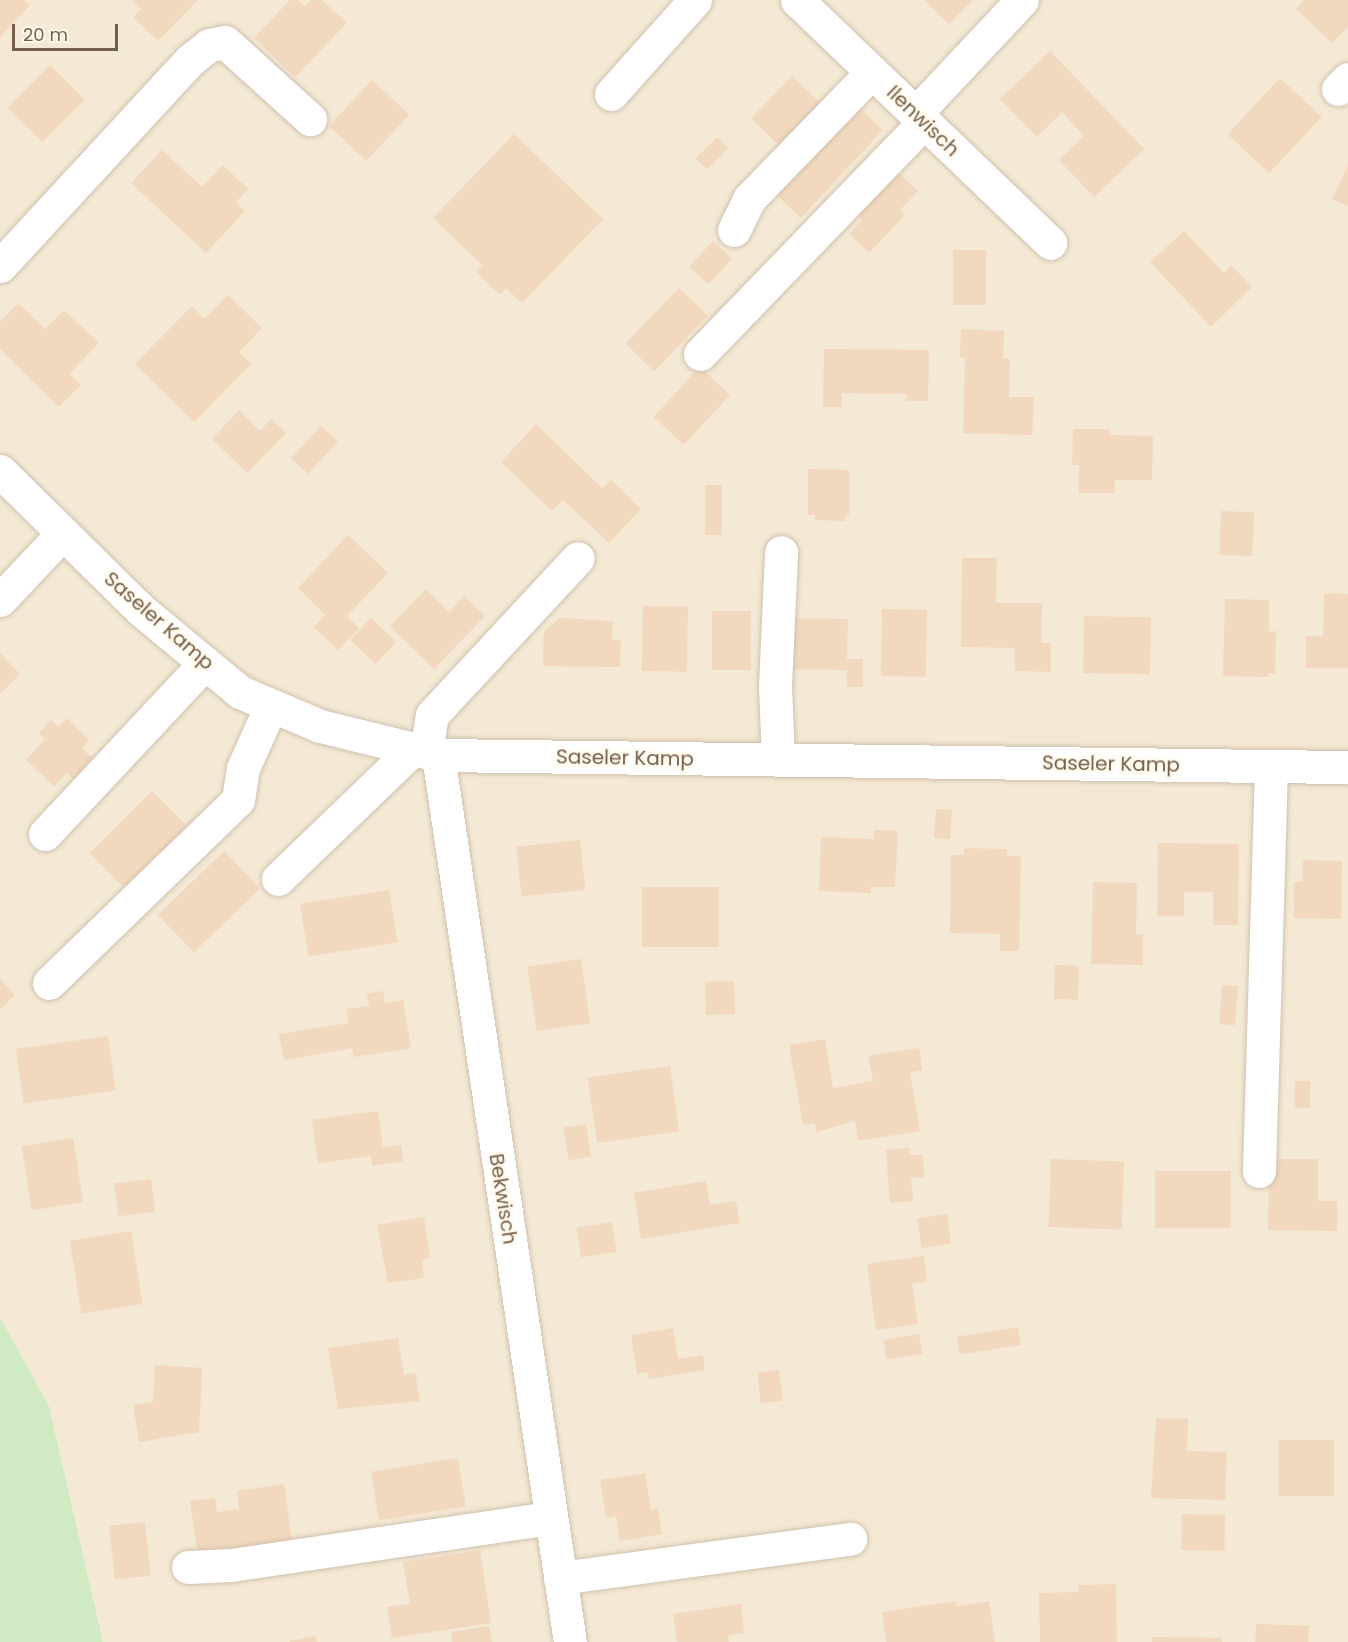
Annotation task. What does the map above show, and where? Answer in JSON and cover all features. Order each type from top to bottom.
[{"type":"street","points":[[611,94],[695,0]]},
{"type":"street","name":"Ilenwisch","points":[[797,0],[1050,243]]},
{"type":"street","points":[[700,354],[920,118],[1022,0]]},
{"type":"street","points":[[0,266],[190,60],[209,45],[225,42],[310,119]]},
{"type":"street","points":[[734,230],[749,199],[872,72]]},
{"type":"street","name":"Saseler Kamp","points":[[5,485],[63,533],[141,610],[240,692],[320,726],[425,752],[778,760],[1348,767]]},
{"type":"street","points":[[0,600],[63,533]]},
{"type":"street","points":[[778,760],[776,686],[781,552]]},
{"type":"street","name":"Bekwisch","points":[[570,1642],[425,752],[432,715],[578,558]]},
{"type":"street","points":[[45,834],[205,663]]},
{"type":"street","points":[[49,983],[238,800],[243,768],[272,706]]},
{"type":"street","points":[[278,879],[425,752]]},
{"type":"street","points":[[1259,1171],[1271,766]]},
{"type":"street","points":[[188,1567],[231,1565],[551,1518]]},
{"type":"street","points":[[560,1578],[850,1539]]},
{"type":"shaded area","points":[[0,0],[1348,0],[1348,1642],[103,1642],[49,1406],[0,1317]]},
{"type":"green space","points":[[0,1317],[49,1406],[103,1642],[0,1642]]},
{"type":"building","points":[[0,0],[24,0],[30,5],[0,37]]},
{"type":"building","points":[[132,0],[198,0],[158,41],[133,17],[141,9]]},
{"type":"building","points":[[290,0],[298,0],[305,6],[311,0],[322,0],[347,23],[295,77],[254,38]]},
{"type":"building","points":[[924,0],[973,0],[949,24]]},
{"type":"building","points":[[1304,0],[1348,0],[1348,27],[1332,43],[1296,9]]},
{"type":"building","points":[[1050,51],[1144,149],[1094,197],[1059,160],[1084,136],[1062,112],[1037,137],[1000,99]]},
{"type":"building","points":[[50,65],[85,100],[42,142],[8,107]]},
{"type":"building","points":[[792,76],[820,103],[779,146],[751,118]]},
{"type":"building","points":[[1280,78],[1322,117],[1269,173],[1227,134]]},
{"type":"building","points":[[372,80],[409,115],[366,161],[329,126]]},
{"type":"building","points":[[855,104],[883,130],[801,218],[773,192]]},
{"type":"building","points":[[514,134],[603,219],[522,303],[506,288],[500,295],[476,272],[482,265],[433,218]]},
{"type":"building","points":[[717,137],[728,148],[707,170],[696,158]]},
{"type":"building","points":[[162,150],[202,187],[223,165],[248,189],[236,202],[245,211],[206,253],[131,183]]},
{"type":"building","points":[[890,165],[918,191],[900,210],[905,215],[869,253],[849,234],[862,220],[849,208]]},
{"type":"building","points":[[1348,165],[1348,206],[1332,199]]},
{"type":"building","points":[[1184,231],[1224,273],[1231,265],[1252,287],[1211,327],[1150,262]]},
{"type":"building","points":[[713,241],[732,259],[708,284],[689,267]]},
{"type":"building","points":[[953,250],[986,250],[986,305],[953,305]]},
{"type":"building","points":[[679,288],[708,316],[654,371],[626,343]]},
{"type":"building","points":[[228,295],[262,328],[239,352],[251,364],[194,422],[135,364],[192,306],[204,319]]},
{"type":"building","points":[[18,303],[45,329],[64,310],[99,343],[69,374],[81,385],[59,407],[0,349],[0,322]]},
{"type":"building","points":[[961,329],[1004,331],[1003,359],[1010,359],[1009,397],[1034,397],[1032,435],[963,433],[965,357],[960,357]]},
{"type":"building","points":[[824,349],[929,350],[928,401],[906,401],[907,394],[842,393],[842,407],[823,407]]},
{"type":"building","points":[[700,367],[730,395],[684,445],[654,417]]},
{"type":"building","points":[[239,410],[260,431],[271,419],[286,433],[247,473],[212,439]]},
{"type":"building","points":[[536,424],[602,488],[611,480],[641,509],[609,543],[563,500],[552,511],[501,462]]},
{"type":"building","points":[[321,426],[338,442],[308,474],[291,458]]},
{"type":"building","points":[[1073,429],[1109,429],[1109,435],[1153,436],[1152,480],[1115,480],[1115,493],[1079,493],[1079,465],[1072,465]]},
{"type":"building","points":[[808,469],[849,470],[849,516],[845,515],[845,521],[815,520],[815,515],[808,515]]},
{"type":"building","points":[[705,485],[722,485],[722,535],[705,535]]},
{"type":"building","points":[[1221,511],[1254,512],[1252,556],[1219,555]]},
{"type":"building","points":[[348,535],[388,573],[347,616],[359,628],[338,650],[314,627],[325,615],[298,588]]},
{"type":"building","points":[[962,558],[997,558],[996,603],[1042,603],[1041,643],[1051,643],[1051,672],[1015,671],[1015,648],[961,647]]},
{"type":"building","points":[[426,589],[449,612],[464,596],[485,616],[434,669],[390,626]]},
{"type":"building","points":[[1324,593],[1348,594],[1348,668],[1306,668],[1306,636],[1323,636]]},
{"type":"building","points":[[1225,599],[1269,600],[1269,632],[1276,631],[1275,674],[1268,673],[1268,677],[1223,676]]},
{"type":"building","points":[[643,606],[688,607],[687,672],[642,671]]},
{"type":"building","points":[[882,609],[927,610],[926,677],[881,676]]},
{"type":"building","points":[[712,611],[751,611],[751,670],[712,670]]},
{"type":"building","points":[[1084,616],[1151,617],[1150,674],[1083,673]]},
{"type":"building","points":[[371,618],[396,642],[375,664],[350,640]]},
{"type":"building","points":[[560,618],[613,621],[612,640],[621,640],[620,667],[543,666],[544,631]]},
{"type":"building","points":[[785,618],[848,619],[847,659],[863,659],[863,687],[847,687],[847,670],[784,669]]},
{"type":"building","points":[[0,653],[20,674],[0,694]]},
{"type":"building","points":[[67,718],[89,740],[82,748],[94,760],[74,780],[67,773],[54,786],[26,760],[45,739],[39,733],[51,720],[58,727]]},
{"type":"building","points":[[152,791],[187,826],[124,888],[90,853]]},
{"type":"building","points":[[936,809],[952,810],[950,839],[934,838]]},
{"type":"building","points":[[874,830],[898,831],[895,887],[871,887],[871,893],[819,891],[821,837],[874,839]]},
{"type":"building","points":[[580,840],[585,890],[522,896],[516,847]]},
{"type":"building","points":[[1158,843],[1239,844],[1238,925],[1213,925],[1213,892],[1184,892],[1184,916],[1157,916]]},
{"type":"building","points":[[964,848],[1007,849],[1007,856],[1021,856],[1019,951],[1000,951],[1000,934],[950,933],[951,855],[964,855]]},
{"type":"building","points":[[224,851],[260,888],[194,952],[158,915]]},
{"type":"building","points":[[1303,860],[1342,861],[1341,919],[1294,918],[1294,882],[1303,881]]},
{"type":"building","points":[[1093,882],[1137,883],[1136,934],[1143,934],[1143,965],[1091,964]]},
{"type":"building","points":[[642,887],[719,887],[719,947],[642,947]]},
{"type":"building","points":[[389,890],[397,942],[308,956],[300,904]]},
{"type":"building","points":[[581,959],[590,1023],[537,1031],[528,967]]},
{"type":"building","points":[[1055,965],[1079,966],[1078,1000],[1054,999]]},
{"type":"building","points":[[0,979],[15,995],[0,1010]]},
{"type":"building","points":[[734,981],[735,1014],[706,1015],[705,982]]},
{"type":"building","points":[[1222,985],[1238,986],[1235,1025],[1219,1024]]},
{"type":"building","points":[[383,991],[385,1003],[403,1000],[411,1048],[354,1057],[352,1048],[284,1060],[279,1034],[349,1023],[346,1009],[369,1006],[367,994]]},
{"type":"building","points":[[108,1036],[116,1090],[24,1103],[16,1049]]},
{"type":"building","points":[[825,1039],[833,1088],[873,1081],[868,1056],[919,1048],[922,1070],[910,1072],[920,1131],[858,1141],[855,1121],[816,1132],[815,1123],[803,1125],[789,1045]]},
{"type":"building","points":[[670,1066],[679,1131],[597,1143],[588,1078]]},
{"type":"building","points":[[1295,1081],[1310,1081],[1310,1108],[1295,1108]]},
{"type":"building","points":[[378,1111],[383,1147],[401,1145],[403,1161],[372,1166],[371,1156],[318,1163],[312,1120]]},
{"type":"building","points":[[586,1124],[591,1157],[568,1160],[563,1128]]},
{"type":"building","points":[[73,1138],[83,1202],[32,1210],[22,1146]]},
{"type":"building","points":[[909,1148],[909,1155],[923,1155],[924,1177],[911,1178],[913,1201],[890,1203],[886,1150]]},
{"type":"building","points":[[1051,1159],[1124,1162],[1122,1230],[1049,1227]]},
{"type":"building","points":[[1269,1159],[1318,1159],[1318,1201],[1337,1201],[1337,1231],[1268,1230]]},
{"type":"building","points":[[1155,1171],[1231,1171],[1231,1228],[1155,1228]]},
{"type":"building","points":[[151,1179],[155,1212],[118,1216],[114,1184]]},
{"type":"building","points":[[706,1181],[710,1205],[736,1201],[740,1223],[641,1239],[634,1193]]},
{"type":"building","points":[[947,1214],[951,1244],[921,1248],[917,1218]]},
{"type":"building","points":[[424,1217],[430,1258],[422,1260],[424,1278],[388,1283],[377,1225]]},
{"type":"building","points":[[612,1222],[617,1252],[581,1257],[576,1228]]},
{"type":"building","points":[[131,1231],[143,1304],[81,1314],[70,1241]]},
{"type":"building","points":[[924,1256],[927,1282],[912,1283],[918,1324],[876,1330],[867,1264]]},
{"type":"building","points":[[1018,1327],[1021,1345],[960,1354],[957,1337]]},
{"type":"building","points":[[673,1328],[678,1359],[703,1355],[705,1370],[649,1379],[648,1372],[637,1374],[631,1335]]},
{"type":"building","points":[[919,1334],[922,1354],[887,1359],[883,1340]]},
{"type":"building","points":[[398,1338],[404,1375],[415,1373],[420,1401],[338,1409],[328,1348]]},
{"type":"building","points":[[155,1365],[202,1368],[199,1432],[139,1442],[133,1405],[153,1402]]},
{"type":"building","points":[[779,1370],[783,1401],[761,1403],[757,1373]]},
{"type":"building","points":[[1156,1418],[1188,1419],[1187,1451],[1227,1452],[1225,1500],[1151,1498]]},
{"type":"building","points":[[1279,1440],[1334,1440],[1334,1496],[1279,1496]]},
{"type":"building","points":[[458,1458],[466,1506],[379,1520],[371,1472]]},
{"type":"building","points":[[645,1473],[651,1510],[658,1508],[662,1534],[620,1541],[616,1516],[606,1518],[600,1480]]},
{"type":"building","points":[[284,1484],[293,1547],[198,1556],[190,1501],[215,1498],[217,1512],[239,1509],[237,1491]]},
{"type":"building","points":[[1182,1514],[1225,1515],[1224,1551],[1181,1550]]},
{"type":"building","points":[[145,1522],[151,1576],[115,1579],[109,1526]]},
{"type":"building","points":[[480,1550],[491,1623],[392,1638],[387,1607],[410,1604],[403,1562]]},
{"type":"building","points":[[1116,1584],[1117,1642],[1040,1642],[1039,1593],[1078,1592],[1078,1585]]},
{"type":"building","points":[[956,1601],[957,1606],[989,1601],[995,1642],[886,1642],[882,1612]]},
{"type":"building","points":[[741,1604],[744,1633],[728,1635],[729,1642],[677,1642],[673,1614]]},
{"type":"building","points":[[1256,1624],[1309,1626],[1308,1642],[1255,1642]]},
{"type":"building","points":[[489,1626],[492,1642],[452,1642],[451,1632]]},
{"type":"building","points":[[316,1636],[317,1642],[290,1642],[290,1641]]},
{"type":"building","points":[[1152,1637],[1222,1638],[1222,1642],[1152,1642]]}]
